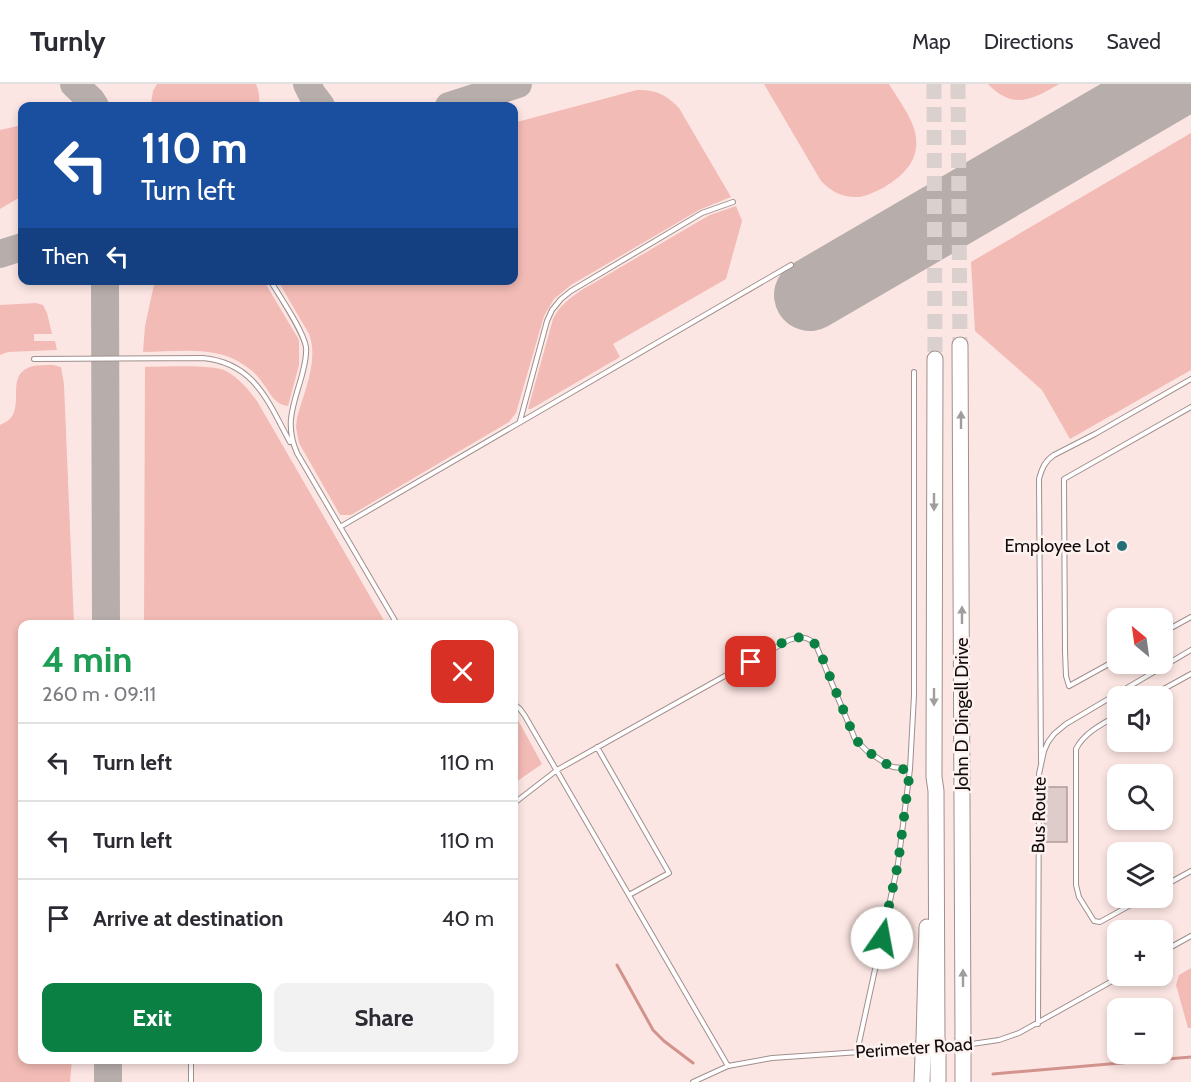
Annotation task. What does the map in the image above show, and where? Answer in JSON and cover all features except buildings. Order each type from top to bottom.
[{"type":"highway","name":"John D Dingell Drive","points":[[960,345],[963,1078]]},
{"type":"highway","name":"John D Dingell Drive","points":[[935,360],[933,777],[936,791],[930,1055],[938,1082]]},
{"type":"highway","points":[[922,1082],[930,1055]]},
{"type":"lane","points":[[520,421],[546,321],[561,299],[587,280],[702,213],[733,202]]},
{"type":"lane","points":[[340,526],[791,266]]},
{"type":"lane","points":[[273,285],[300,331],[306,346],[305,365],[290,421],[292,442],[297,453]]},
{"type":"lane","points":[[34,359],[203,358],[226,362],[239,369],[261,390],[395,620]]},
{"type":"lane","points":[[857,1052],[898,864],[910,770],[914,695],[914,372]]},
{"type":"lane","points":[[1041,762],[1039,479],[1041,470],[1048,459],[1054,455],[1191,379]]},
{"type":"lane","points":[[1107,665],[1069,686],[1066,676],[1065,651],[1064,479],[1191,407]]},
{"type":"lane","points":[[1173,627],[1191,617]]},
{"type":"lane","points":[[518,800],[557,770],[796,637],[812,640],[820,652],[855,739],[867,751],[893,768],[910,770]]},
{"type":"lane","name":"Bus Route","points":[[1038,1024],[1038,774],[1048,742],[1066,724],[1191,650]]},
{"type":"lane","points":[[1169,686],[1191,674]]},
{"type":"lane","points":[[518,708],[525,716],[557,770],[728,1066]]},
{"type":"lane","points":[[1107,722],[1089,734],[1076,749],[1076,885],[1079,897],[1094,921],[1100,922],[1125,908]]},
{"type":"lane","points":[[597,747],[669,873],[629,895]]},
{"type":"lane","points":[[1173,881],[1191,871]]},
{"type":"lane","points":[[1173,946],[1191,936]]},
{"type":"lane","name":"Perimeter Road","points":[[693,1082],[728,1066],[772,1058],[975,1044],[999,1040],[1038,1024],[1107,984]]},
{"type":"lane","points":[[191,1064],[191,1082]]},
{"type":"shaded area","points":[[0,84],[1191,84],[1191,1082],[0,1082]]},
{"type":"shaded area","points":[[157,84],[256,84],[259,102],[151,102]]},
{"type":"shaded area","points":[[764,84],[889,84],[906,110],[915,131],[916,147],[911,162],[895,180],[868,195],[853,197],[833,191],[821,181]]},
{"type":"shaded area","points":[[988,84],[1059,84],[1031,98],[1014,100],[997,92]]},
{"type":"shaded area","points":[[637,90],[660,94],[679,108],[731,197],[699,210],[571,285],[554,299],[544,316],[516,413],[509,422],[351,515],[340,515],[299,443],[297,418],[309,376],[312,344],[309,334],[280,285],[518,285],[518,122]]},
{"type":"shaded area","points":[[18,126],[18,198],[0,209],[0,130]]},
{"type":"shaded area","points":[[1191,133],[1191,370],[1070,439],[1042,390],[975,331],[971,262]]},
{"type":"shaded area","points":[[736,206],[742,221],[726,279],[613,344],[620,357],[528,409],[553,319],[565,303],[580,291],[701,220]]},
{"type":"shaded area","points":[[154,285],[266,285],[299,340],[299,365],[288,406],[272,397],[255,374],[233,359],[209,352],[143,352],[145,326]]},
{"type":"shaded area","points":[[36,303],[43,305],[52,334],[34,334],[34,341],[55,341],[57,350],[8,352],[0,355],[0,305]]},
{"type":"shaded area","points":[[33,366],[61,367],[64,384],[74,620],[18,620],[18,1064],[72,1064],[70,1082],[0,1082],[0,425],[13,414],[16,405],[16,385],[20,374]]},
{"type":"shaded area","points":[[145,367],[199,367],[226,371],[243,384],[257,401],[384,620],[144,620]]},
{"type":"shaded area","points":[[518,720],[542,764],[518,781]]},
{"type":"shaded area","points":[[1191,968],[1191,1028],[1188,1028],[1176,985],[1179,975]]},
{"type":"waterway","points":[[617,965],[653,1030],[693,1063]]},
{"type":"waterway","points":[[993,1074],[1191,1057]]},
{"type":"taxiway","points":[[74,84],[92,102]]},
{"type":"taxiway","points":[[307,84],[318,102]]},
{"type":"taxiway","points":[[462,102],[518,84]]},
{"type":"taxiway","points":[[0,254],[18,248]]},
{"type":"taxiway","points":[[105,285],[106,620]]},
{"type":"taxiway","points":[[108,1064],[108,1082]]},
{"type":"runway","points":[[810,295],[1172,84]]},
{"type":"tunnel","points":[[934,84],[935,359]]},
{"type":"tunnel","points":[[958,84],[960,345]]},
{"type":"place","name":"Employee Lot","points":[[1122,546]]},
{"type":"route","points":[[751,662],[796,637],[812,640],[820,652],[855,739],[867,751],[893,768],[910,770],[898,864],[882,938]]}]
